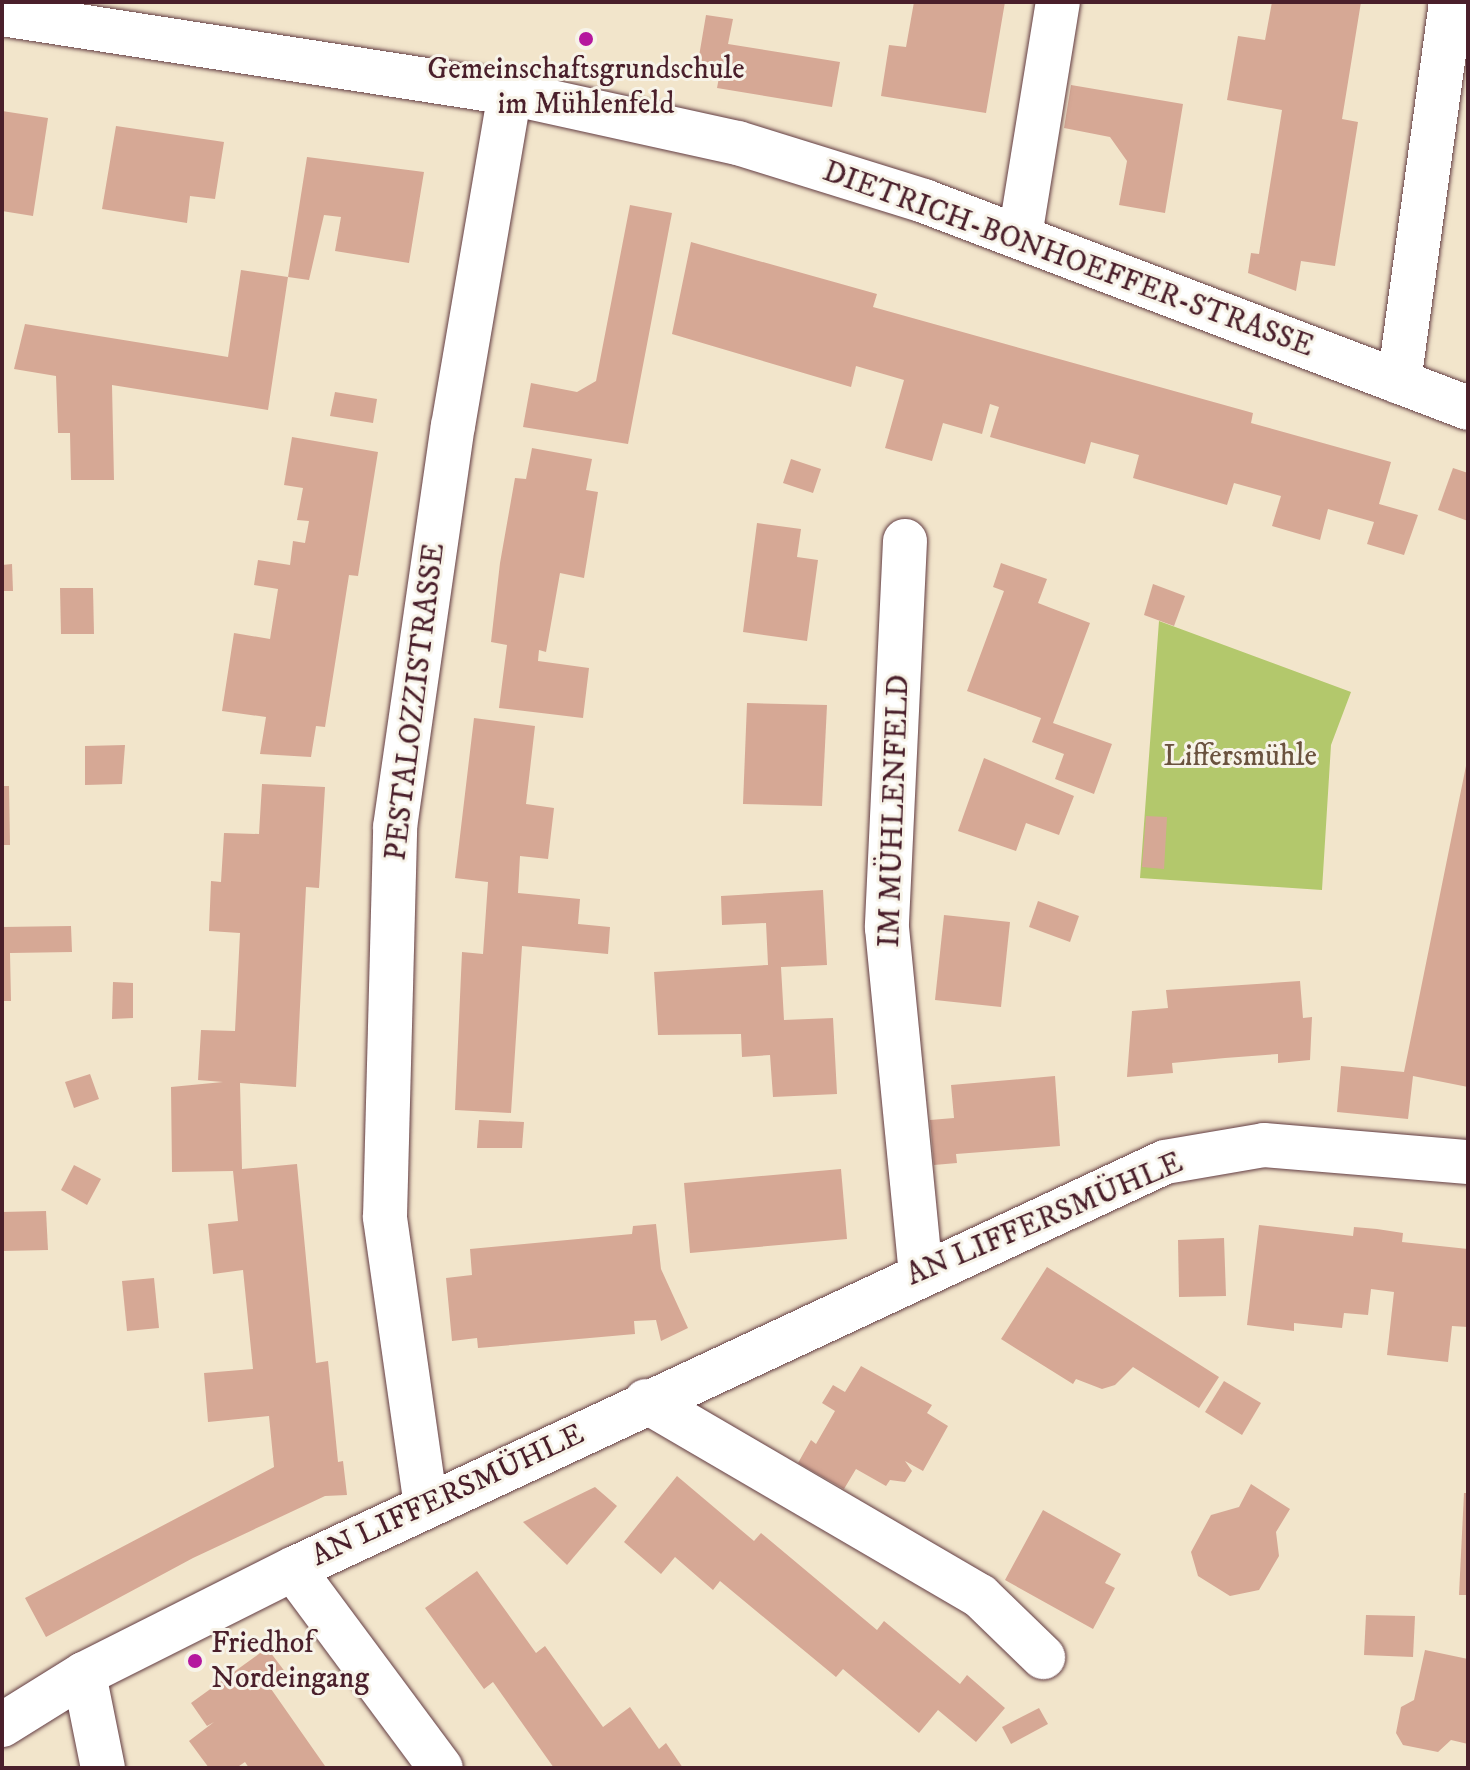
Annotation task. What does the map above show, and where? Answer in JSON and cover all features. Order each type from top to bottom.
[{"type":"street","points":[[1020,236],[1058,2]]},
{"type":"street","points":[[1399,382],[1451,2]]},
{"type":"street","name":"DIETRICH-BONHOEFFER-STRASSE","points":[[2,14],[510,93],[738,143],[1020,236],[1468,408]]},
{"type":"street","name":"PESTALOZZISTRASSE","points":[[426,1506],[385,1217],[395,827],[453,426],[510,93]]},
{"type":"street","name":"IM MÜHLENFELD","points":[[905,541],[887,928],[921,1272]]},
{"type":"street","name":"AN LIFFERSMÜHLE","points":[[2,1725],[84,1674],[293,1569],[921,1272],[1165,1162],[1214,1150],[1320,1146],[1468,1162]]},
{"type":"street","points":[[646,1401],[980,1596],[1043,1657]]},
{"type":"street","name":"AN LIFFERSMÜHLE","points":[[293,1569],[441,1768]]},
{"type":"street","points":[[84,1674],[103,1768]]},
{"type":"green space","name":"Liffersmühle","points":[[1159,621],[1351,692],[1331,745],[1322,890],[1140,878]]},
{"type":"building","points":[[914,2],[1005,2],[986,113],[881,96],[889,45],[906,47]]},
{"type":"building","points":[[1272,2],[1361,2],[1342,119],[1358,122],[1335,266],[1301,261],[1296,291],[1248,273],[1251,253],[1259,254],[1282,110],[1227,100],[1238,36],[1265,40]]},
{"type":"building","points":[[706,15],[733,19],[728,44],[840,62],[832,107],[717,88],[720,72],[697,68]]},
{"type":"building","points":[[1071,85],[1183,104],[1165,213],[1119,205],[1127,161],[1110,137],[1064,128]]},
{"type":"building","points":[[2,111],[48,118],[33,216],[2,211]]},
{"type":"building","points":[[116,126],[224,142],[215,199],[190,196],[187,223],[102,209]]},
{"type":"building","points":[[307,157],[424,172],[409,263],[335,251],[341,217],[324,215],[309,280],[288,277]]},
{"type":"building","points":[[630,205],[672,213],[628,444],[523,427],[531,383],[577,392],[596,381]]},
{"type":"building","points":[[691,242],[877,294],[873,307],[1253,413],[1251,423],[1391,462],[1379,504],[1418,515],[1404,555],[1367,544],[1374,522],[1328,509],[1320,540],[1272,526],[1281,496],[1234,483],[1227,505],[1133,478],[1139,455],[1091,442],[1085,464],[990,437],[999,407],[990,404],[982,434],[943,423],[932,461],[885,448],[904,380],[856,366],[851,387],[672,334]]},
{"type":"building","points":[[241,270],[288,277],[268,410],[112,385],[114,480],[71,480],[70,433],[58,433],[56,376],[14,369],[25,324],[228,357]]},
{"type":"building","points":[[335,392],[377,399],[373,423],[330,416]]},
{"type":"building","points":[[292,437],[378,452],[358,576],[349,575],[325,727],[316,726],[311,757],[260,754],[266,717],[222,711],[234,633],[270,639],[278,589],[254,585],[258,560],[290,565],[293,541],[305,543],[309,521],[297,520],[303,488],[284,485]]},
{"type":"building","points":[[532,448],[592,459],[586,490],[598,492],[584,578],[560,573],[546,652],[539,650],[538,661],[589,668],[583,718],[499,708],[507,645],[491,642],[500,563],[515,478],[526,479]]},
{"type":"building","points":[[791,459],[821,469],[813,493],[783,483]]},
{"type":"building","points":[[1453,468],[1468,473],[1468,521],[1438,510]]},
{"type":"building","points":[[757,523],[801,529],[797,557],[818,560],[807,641],[743,632]]},
{"type":"building","points":[[1001,563],[1047,579],[1038,603],[1090,623],[1053,723],[1112,744],[1094,794],[1055,779],[1064,754],[1032,742],[1041,718],[967,691],[1004,591],[993,587]]},
{"type":"building","points":[[12,564],[13,591],[2,591],[2,565]]},
{"type":"building","points":[[1153,584],[1185,596],[1174,626],[1144,615]]},
{"type":"building","points":[[60,588],[93,588],[94,634],[61,634]]},
{"type":"building","points":[[747,703],[827,705],[822,806],[743,804]]},
{"type":"building","points":[[474,718],[535,726],[526,804],[554,808],[548,859],[520,856],[518,893],[580,899],[578,924],[610,927],[608,954],[522,946],[511,1113],[455,1110],[462,952],[483,954],[488,882],[455,878]]},
{"type":"building","points":[[125,745],[122,784],[85,785],[85,746]]},
{"type":"building","points":[[984,758],[1074,796],[1059,835],[1026,823],[1016,851],[958,831]]},
{"type":"building","points":[[1467,761],[1468,1087],[1413,1076],[1408,1119],[1337,1112],[1341,1066],[1404,1072]]},
{"type":"building","points":[[262,784],[325,787],[319,888],[306,887],[296,1087],[240,1083],[242,1169],[297,1164],[316,1363],[328,1361],[338,1462],[343,1461],[347,1495],[325,1496],[193,1558],[46,1637],[25,1598],[274,1467],[269,1416],[208,1422],[204,1373],[253,1369],[243,1270],[213,1274],[208,1224],[238,1221],[233,1171],[172,1172],[171,1087],[223,1082],[198,1080],[201,1030],[235,1031],[240,933],[209,931],[211,881],[221,882],[224,833],[259,834]]},
{"type":"building","points":[[2,786],[9,786],[10,845],[2,845]]},
{"type":"building","points":[[1146,816],[1167,817],[1164,869],[1142,867]]},
{"type":"building","points":[[823,890],[827,965],[781,967],[784,1020],[833,1018],[837,1094],[773,1097],[770,1055],[742,1057],[741,1034],[658,1035],[654,972],[768,965],[766,923],[722,925],[721,896]]},
{"type":"building","points":[[1038,901],[1079,916],[1070,942],[1029,927]]},
{"type":"building","points":[[944,915],[1010,922],[1001,1007],[935,1000]]},
{"type":"building","points":[[71,926],[72,952],[10,953],[11,1001],[2,1001],[2,927]]},
{"type":"building","points":[[1300,981],[1303,1018],[1312,1017],[1310,1060],[1278,1063],[1278,1054],[1225,1058],[1172,1063],[1173,1073],[1127,1077],[1132,1011],[1168,1008],[1166,990]]},
{"type":"building","points":[[113,982],[133,983],[133,1018],[112,1019]]},
{"type":"building","points":[[90,1074],[99,1099],[74,1108],[65,1082]]},
{"type":"building","points":[[1055,1076],[1060,1146],[956,1154],[957,1163],[934,1165],[930,1120],[954,1118],[951,1085]]},
{"type":"building","points":[[479,1120],[524,1122],[522,1148],[477,1148]]},
{"type":"building","points":[[74,1165],[101,1179],[87,1205],[61,1190]]},
{"type":"building","points":[[841,1169],[847,1239],[690,1253],[684,1183]]},
{"type":"building","points":[[46,1211],[48,1250],[2,1251],[2,1212]]},
{"type":"building","points":[[656,1224],[661,1269],[688,1328],[661,1341],[656,1320],[634,1321],[635,1334],[478,1348],[477,1338],[452,1341],[446,1278],[472,1275],[470,1249],[632,1234],[633,1226]]},
{"type":"building","points":[[1259,1225],[1353,1236],[1354,1227],[1377,1229],[1403,1233],[1402,1242],[1468,1249],[1468,1327],[1452,1326],[1448,1362],[1387,1355],[1394,1292],[1371,1289],[1368,1315],[1344,1313],[1342,1328],[1294,1323],[1294,1331],[1247,1325]]},
{"type":"building","points":[[1224,1238],[1226,1296],[1179,1297],[1178,1240]]},
{"type":"building","points":[[1047,1267],[1219,1377],[1199,1408],[1133,1367],[1115,1385],[1102,1389],[1076,1379],[1073,1384],[1001,1339]]},
{"type":"building","points":[[154,1278],[159,1328],[127,1331],[122,1281]]},
{"type":"building","points":[[861,1366],[932,1405],[927,1413],[948,1426],[923,1471],[905,1461],[912,1471],[905,1482],[890,1480],[886,1486],[856,1469],[844,1489],[798,1463],[811,1440],[816,1444],[835,1411],[822,1403],[833,1385],[845,1392]]},
{"type":"building","points":[[1224,1381],[1261,1403],[1242,1435],[1205,1412]]},
{"type":"building","points":[[677,1476],[754,1541],[761,1533],[877,1630],[884,1621],[960,1684],[967,1675],[1005,1708],[976,1742],[938,1710],[919,1733],[843,1669],[836,1677],[720,1581],[713,1590],[675,1557],[661,1574],[624,1542]]},
{"type":"building","points":[[1251,1484],[1290,1509],[1276,1532],[1279,1556],[1259,1590],[1230,1596],[1198,1576],[1191,1552],[1211,1515],[1239,1507]]},
{"type":"building","points":[[595,1487],[617,1506],[567,1565],[523,1522]]},
{"type":"building","points":[[1464,1493],[1468,1493],[1468,1595],[1459,1595]]},
{"type":"building","points":[[1043,1510],[1121,1554],[1105,1583],[1115,1588],[1093,1629],[1005,1580]]},
{"type":"building","points":[[477,1571],[536,1653],[545,1646],[603,1727],[630,1707],[659,1749],[666,1743],[683,1768],[554,1768],[493,1682],[484,1689],[425,1608]]},
{"type":"building","points":[[1366,1615],[1415,1616],[1413,1657],[1364,1655]]},
{"type":"building","points":[[267,1648],[286,1673],[269,1686],[325,1766],[249,1768],[245,1762],[236,1768],[209,1768],[189,1741],[214,1722],[207,1726],[191,1703]]},
{"type":"building","points":[[1425,1650],[1468,1659],[1468,1744],[1451,1740],[1438,1752],[1403,1745],[1396,1733],[1401,1707],[1414,1700]]},
{"type":"building","points":[[1039,1708],[1048,1724],[1011,1744],[1002,1727]]},
{"type":"place","name":"Gemeinschaftsgrundschule im Mühlenfeld","points":[[586,39]]},
{"type":"place","name":"Friedhof Nordeingang","points":[[195,1661]]}]
